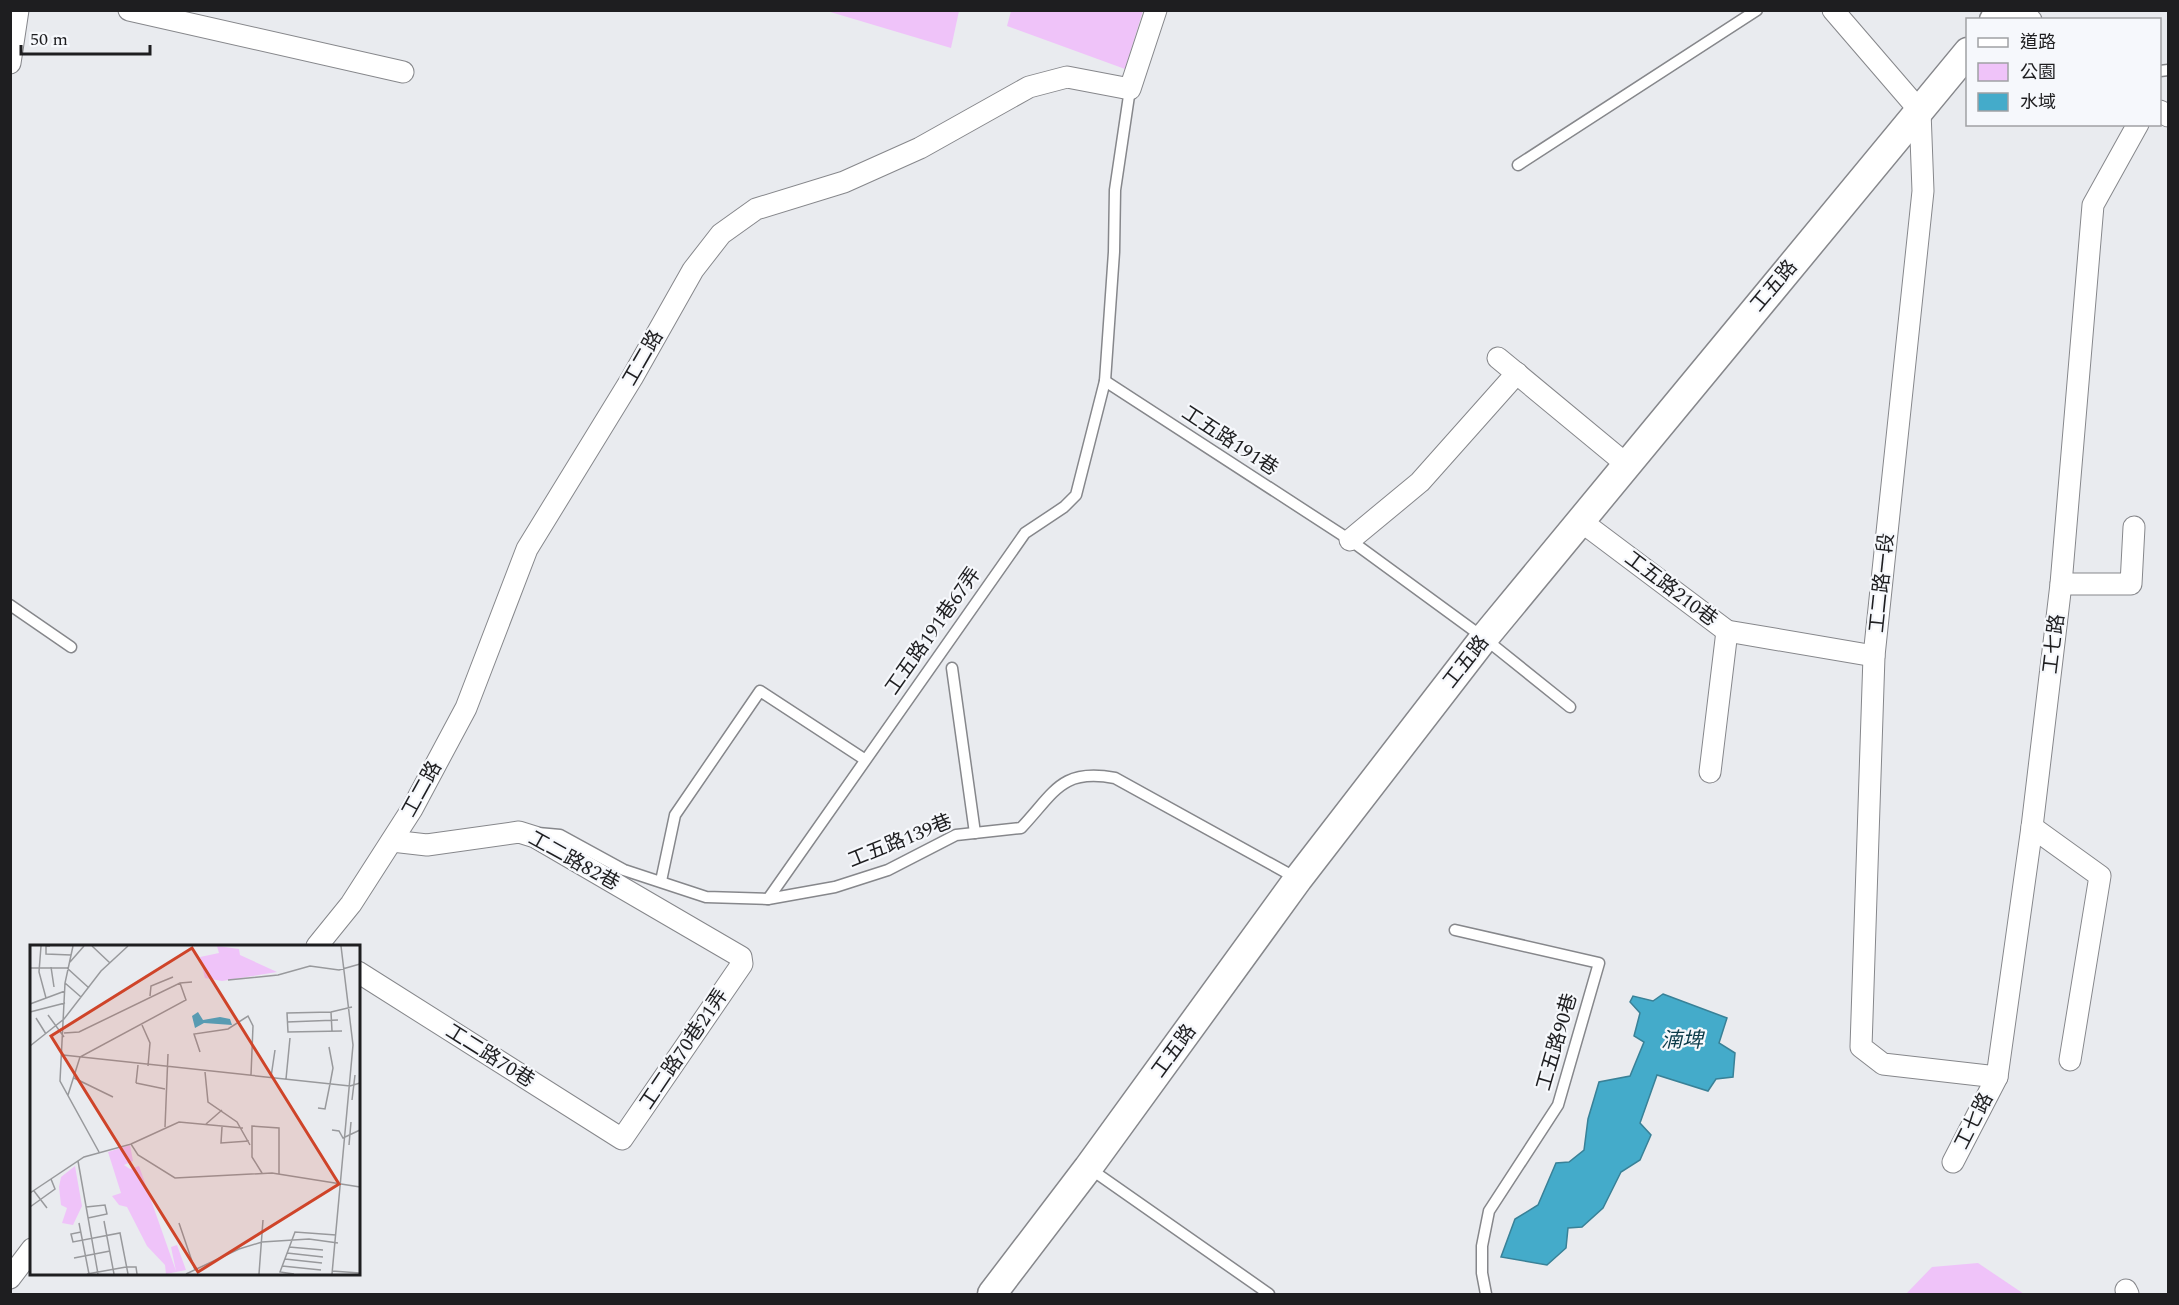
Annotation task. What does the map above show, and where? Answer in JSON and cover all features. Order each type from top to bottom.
[{"type":"street","points":[[10,63],[18,10]]},
{"type":"street","points":[[129,10],[403,72]]},
{"type":"street","points":[[1130,89],[1156,10]]},
{"type":"street","points":[[1833,10],[1920,111]]},
{"type":"street","name":"工五路","points":[[992,1294],[1089,1168],[1298,879],[1484,638],[1966,54]]},
{"type":"street","name":"工二路","points":[[318,945],[351,904],[412,809],[466,708],[527,549],[632,378],[693,270],[721,234],[756,209],[844,182],[920,148],[1029,87],[1067,77],[1130,89]]},
{"type":"street","name":"工二路一段","points":[[1920,111],[1923,191],[1874,656],[1861,1047],[1883,1064],[1997,1077]]},
{"type":"street","name":"工七路","points":[[1953,1162],[1997,1077],[2032,827],[2061,584],[2093,205],[2137,126]]},
{"type":"street","points":[[1498,358],[1626,464]]},
{"type":"street","points":[[1350,540],[1420,482],[1517,373]]},
{"type":"street","name":"工五路210巷","points":[[1582,522],[1727,631],[1874,656]]},
{"type":"street","points":[[2061,584],[2130,584],[2134,526]]},
{"type":"street","points":[[1710,772],[1727,631]]},
{"type":"street","points":[[2032,827],[2100,876],[2070,1060]]},
{"type":"street","name":"工二路82巷","points":[[392,841],[427,845],[519,832],[535,837],[741,957]]},
{"type":"street","name":"工二路70巷21弄","points":[[622,1139],[742,964],[741,957]]},
{"type":"street","name":"工二路70巷","points":[[360,973],[622,1139]]},
{"type":"street","points":[[10,1278],[30,1252]]},
{"type":"lane","points":[[1518,165],[1757,10]]},
{"type":"lane","points":[[1106,381],[1114,252],[1115,190],[1130,89]]},
{"type":"lane","name":"工五路191巷","points":[[1106,381],[1350,540],[1484,638],[1570,707]]},
{"type":"lane","name":"工五路191巷67弄","points":[[768,899],[1024,533],[1065,507],[1076,495],[1106,381]]},
{"type":"lane","points":[[10,605],[71,647]]},
{"type":"lane","points":[[952,668],[975,833]]},
{"type":"lane","points":[[661,881],[675,815],[760,691],[864,759]]},
{"type":"lane","name":"工五路139巷","points":[[519,832],[560,835],[624,870],[706,897],[768,899],[835,886],[888,870],[956,835],[1021,828],[1069,778],[1092,774],[1115,778],[1298,879]]},
{"type":"lane","name":"工五路90巷","points":[[1455,930],[1599,963],[1558,1105],[1489,1211],[1482,1246],[1482,1273],[1486,1294]]},
{"type":"lane","points":[[1089,1168],[1269,1294]]},
{"type":"green space","points":[[959,10],[951,48],[827,11]]},
{"type":"green space","points":[[1011,10],[1143,11],[1125,69],[1007,26]]},
{"type":"green space","points":[[1978,1263],[2024,1294],[1906,1294],[1932,1267]]},
{"type":"water","name":"湳埤","points":[[1663,994],[1727,1018],[1719,1043],[1735,1053],[1733,1077],[1716,1079],[1708,1091],[1657,1075],[1640,1123],[1651,1135],[1640,1160],[1621,1172],[1603,1208],[1582,1227],[1568,1228],[1566,1248],[1547,1265],[1501,1257],[1515,1219],[1538,1205],[1556,1163],[1569,1162],[1584,1150],[1588,1119],[1599,1082],[1630,1076],[1644,1042],[1634,1036],[1640,1013],[1630,1002],[1633,996],[1653,1001]]}]
